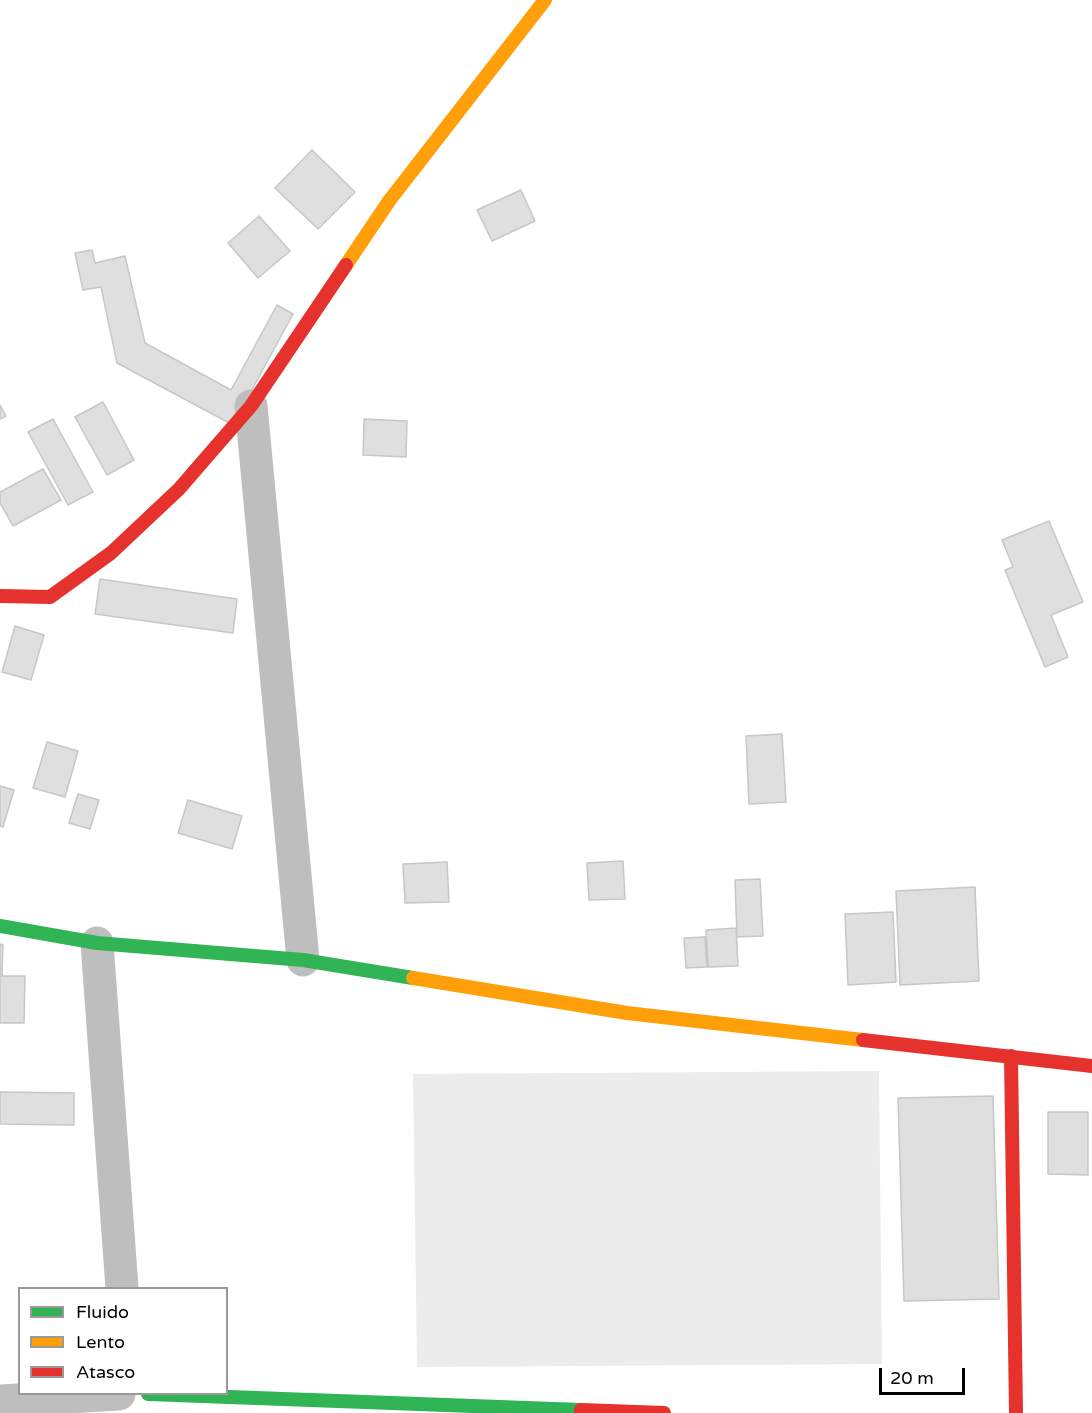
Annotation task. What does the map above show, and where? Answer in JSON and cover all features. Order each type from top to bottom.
[{"type":"street","points":[[0,596],[50,597],[111,553],[180,489],[251,406],[389,201],[545,0]]},
{"type":"street","points":[[251,406],[303,960]]},
{"type":"street","points":[[0,926],[97,943],[303,960],[627,1013],[1092,1066]]},
{"type":"street","points":[[97,943],[122,1287]]},
{"type":"street","points":[[1011,1056],[1016,1413]]},
{"type":"street","points":[[0,1401],[101,1395]]},
{"type":"street","points":[[175,1395],[664,1413]]},
{"type":"shaded area","points":[[879,1071],[882,1364],[417,1367],[413,1074]]},
{"type":"building","points":[[312,150],[355,192],[318,229],[275,188]]},
{"type":"building","points":[[521,190],[535,221],[492,241],[477,210]]},
{"type":"building","points":[[259,216],[290,251],[258,278],[228,243]]},
{"type":"building","points":[[92,250],[95,263],[125,256],[145,343],[231,390],[277,305],[293,314],[233,425],[117,363],[101,287],[83,290],[75,253]]},
{"type":"building","points":[[103,402],[134,460],[107,475],[75,417]]},
{"type":"building","points":[[0,405],[6,416],[0,419]]},
{"type":"building","points":[[53,419],[93,492],[68,505],[28,432]]},
{"type":"building","points":[[364,419],[407,421],[406,457],[363,455]]},
{"type":"building","points":[[43,469],[61,500],[13,526],[0,503],[0,492]]},
{"type":"building","points":[[1049,521],[1083,602],[1051,615],[1068,657],[1045,667],[1005,570],[1013,567],[1002,540]]},
{"type":"building","points":[[100,579],[237,599],[233,633],[95,614]]},
{"type":"building","points":[[15,626],[44,635],[31,680],[2,672]]},
{"type":"building","points":[[782,734],[786,802],[749,804],[746,736]]},
{"type":"building","points":[[47,742],[78,751],[65,797],[33,788]]},
{"type":"building","points":[[0,786],[14,790],[3,827],[0,826]]},
{"type":"building","points":[[78,794],[99,800],[90,829],[69,823]]},
{"type":"building","points":[[188,800],[242,816],[232,849],[178,833]]},
{"type":"building","points":[[623,861],[625,899],[589,900],[587,863]]},
{"type":"building","points":[[447,862],[449,902],[405,903],[403,864]]},
{"type":"building","points":[[760,879],[763,936],[737,937],[735,880]]},
{"type":"building","points":[[975,887],[979,981],[900,985],[896,891]]},
{"type":"building","points":[[893,912],[896,982],[848,985],[845,914]]},
{"type":"building","points":[[736,928],[738,966],[708,967],[706,930]]},
{"type":"building","points":[[705,937],[707,967],[686,968],[684,938]]},
{"type":"building","points":[[0,944],[3,945],[2,976],[25,976],[24,1023],[0,1023]]},
{"type":"building","points":[[0,1092],[74,1093],[74,1125],[0,1124]]},
{"type":"building","points":[[993,1096],[999,1299],[904,1301],[898,1098]]},
{"type":"building","points":[[1048,1112],[1088,1112],[1088,1175],[1048,1174]]},
{"type":"traffic: fast","points":[[0,926],[97,943],[303,960],[413,978]]},
{"type":"traffic: fast","points":[[175,1395],[581,1410]]},
{"type":"traffic: slow","points":[[346,265],[389,201],[545,0]]},
{"type":"traffic: slow","points":[[413,978],[627,1013],[863,1040]]},
{"type":"traffic: jam","points":[[0,596],[50,597],[111,553],[179,489],[251,406],[346,265]]},
{"type":"traffic: jam","points":[[863,1040],[1092,1066]]},
{"type":"traffic: jam","points":[[1011,1056],[1016,1413]]},
{"type":"traffic: jam","points":[[581,1410],[664,1413]]}]
